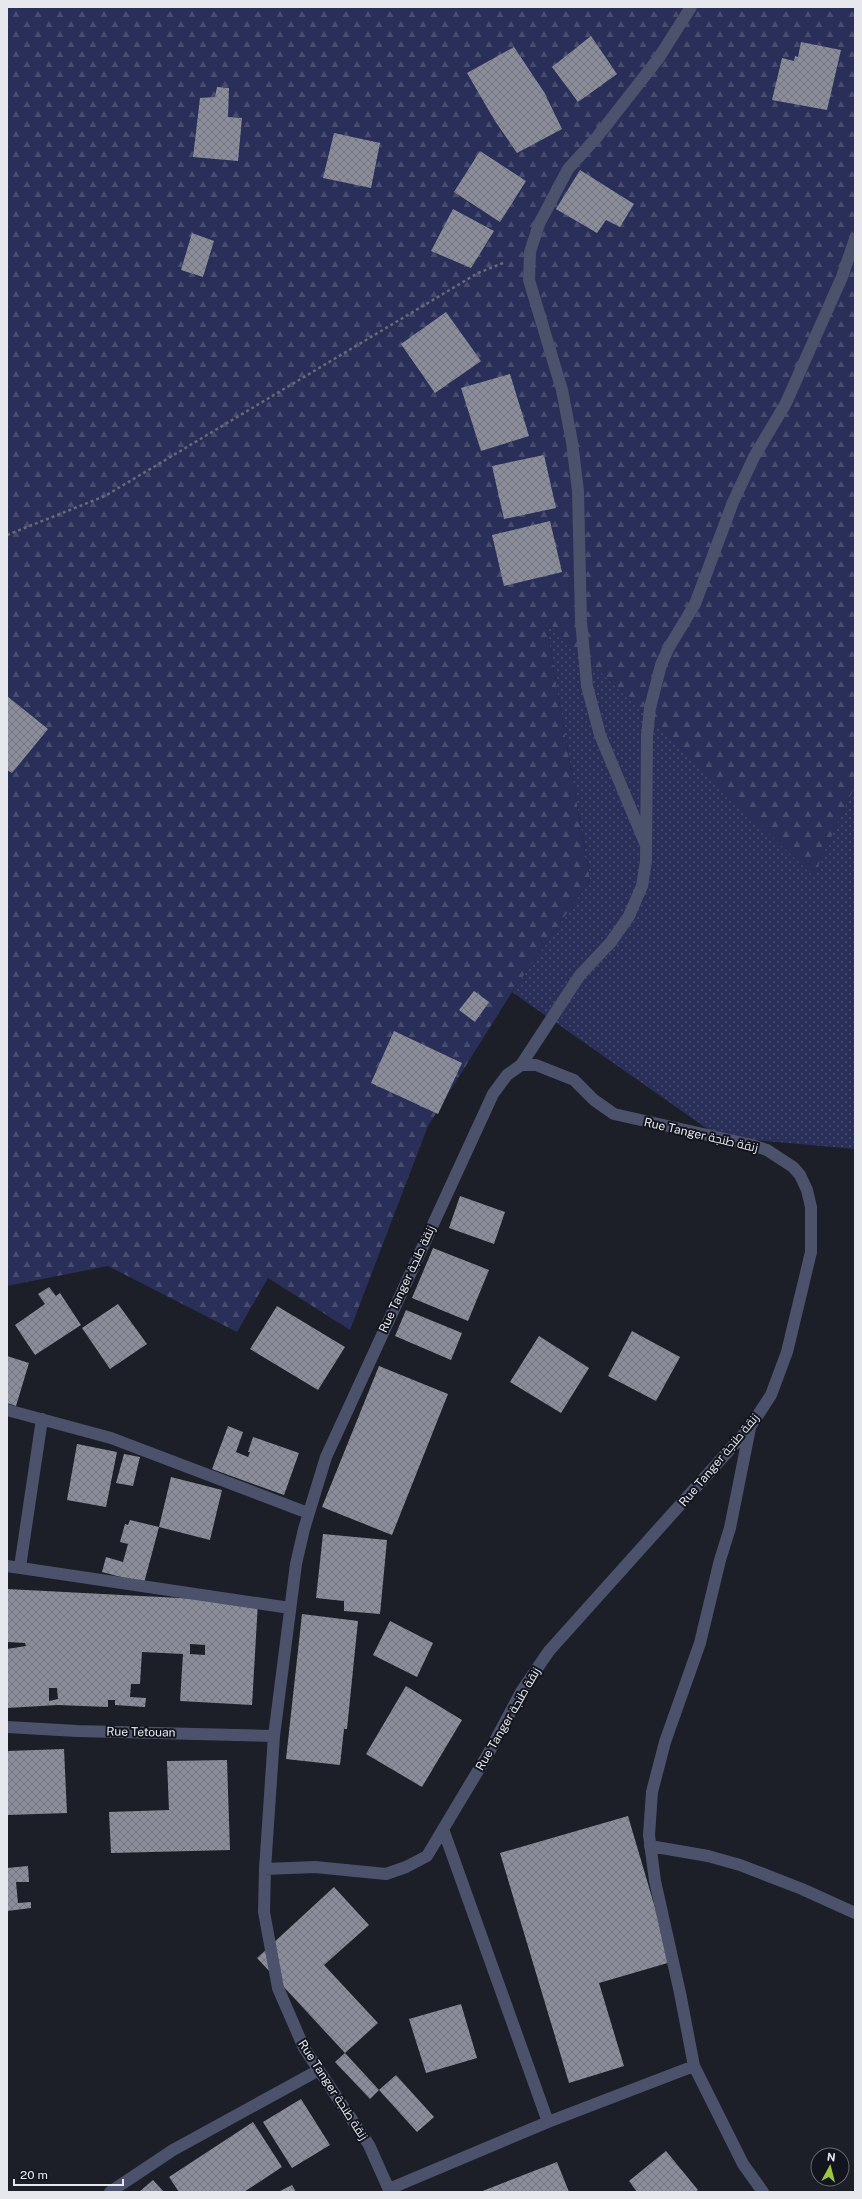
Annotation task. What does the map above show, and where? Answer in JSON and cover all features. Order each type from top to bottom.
[{"type":"street","points":[[646,846],[600,735],[587,686],[581,621],[578,491],[572,442],[562,390],[529,280],[530,252],[539,224],[568,169],[597,137],[658,59],[690,7]]},
{"type":"street","points":[[521,1065],[580,975],[610,942],[629,916],[642,886],[646,861],[647,735],[650,708],[662,665],[668,649],[695,604],[733,502],[754,457],[786,403],[842,277],[855,239]]},
{"type":"street","name":"Rue Tanger زنقة طنجة","points":[[265,1869],[315,1867],[386,1874],[406,1867],[427,1856],[488,1754],[521,1692],[550,1651],[750,1427],[771,1395],[787,1352],[811,1252],[811,1207],[807,1190],[800,1175],[793,1167],[767,1150],[752,1145],[614,1114],[594,1100],[574,1080],[536,1065],[521,1065],[507,1074],[493,1094],[326,1457],[308,1513],[296,1564],[290,1608],[274,1736],[265,1869],[264,1912],[278,1988],[304,2048],[369,2145],[390,2191]]},
{"type":"street","points":[[7,1410],[111,1438],[308,1513]]},
{"type":"street","points":[[20,1567],[42,1419]]},
{"type":"street","points":[[750,1427],[730,1528],[700,1643],[666,1742],[652,1792],[649,1834],[655,1881],[680,1993],[694,2066],[743,2164],[762,2192]]},
{"type":"street","points":[[7,1566],[290,1608]]},
{"type":"street","name":"Rue Tetouan","points":[[7,1727],[77,1731],[274,1736]]},
{"type":"street","points":[[443,1829],[548,2122]]},
{"type":"street","points":[[650,1846],[708,1856],[740,1865],[802,1889],[855,1913]]},
{"type":"street","points":[[390,2191],[548,2122],[694,2066]]},
{"type":"street","points":[[110,2192],[173,2150],[319,2070]]},
{"type":"path","points":[[7,535],[105,496],[478,274],[530,252]]},
{"type":"green space","points":[[7,7],[855,7],[855,786],[813,876],[545,619],[590,880],[512,992],[428,1126],[350,1330],[268,1278],[237,1332],[108,1266],[7,1286]]},
{"type":"green space","points":[[545,619],[813,875],[855,786],[855,1149],[719,1137],[512,992],[590,880]]},
{"type":"building","points":[[591,36],[617,74],[578,102],[552,67]]},
{"type":"building","points":[[801,42],[841,50],[827,110],[772,100],[782,58],[794,61],[795,56],[798,57]]},
{"type":"building","points":[[514,47],[544,92],[562,129],[517,153],[495,121],[467,73]]},
{"type":"building","points":[[217,87],[229,88],[228,117],[242,118],[238,161],[193,157],[200,98],[215,97]]},
{"type":"building","points":[[334,133],[380,143],[371,188],[323,178]]},
{"type":"building","points":[[480,151],[526,181],[500,222],[454,192]]},
{"type":"building","points":[[580,170],[634,204],[620,227],[606,220],[597,233],[556,209]]},
{"type":"building","points":[[453,209],[494,231],[471,268],[431,251]]},
{"type":"building","points":[[192,233],[214,241],[203,277],[181,270]]},
{"type":"building","points":[[446,312],[481,361],[435,393],[401,344]]},
{"type":"building","points":[[510,374],[529,436],[481,451],[461,388]]},
{"type":"building","points":[[544,455],[556,508],[504,519],[492,466]]},
{"type":"building","points":[[550,521],[562,572],[504,586],[492,535]]},
{"type":"building","points":[[7,696],[48,729],[12,773],[7,770]]},
{"type":"building","points":[[474,991],[489,1002],[475,1022],[459,1010]]},
{"type":"building","points":[[394,1031],[462,1063],[438,1114],[371,1083]]},
{"type":"building","points":[[460,1196],[505,1212],[494,1244],[449,1228]]},
{"type":"building","points":[[433,1248],[489,1270],[468,1321],[412,1298]]},
{"type":"building","points":[[49,1287],[56,1296],[60,1293],[81,1325],[35,1355],[15,1325],[45,1304],[38,1294]]},
{"type":"building","points":[[118,1304],[147,1344],[110,1369],[82,1328]]},
{"type":"building","points":[[277,1306],[345,1347],[318,1390],[250,1349]]},
{"type":"building","points":[[406,1310],[462,1333],[451,1360],[395,1336]]},
{"type":"building","points":[[632,1331],[680,1357],[656,1401],[608,1376]]},
{"type":"building","points":[[539,1336],[589,1368],[561,1413],[510,1382]]},
{"type":"building","points":[[7,1356],[29,1363],[16,1406],[7,1403]]},
{"type":"building","points":[[379,1366],[448,1394],[392,1535],[322,1507]]},
{"type":"building","points":[[228,1426],[243,1432],[236,1452],[248,1457],[250,1452],[248,1452],[253,1437],[299,1453],[284,1495],[212,1469]]},
{"type":"building","points":[[77,1444],[117,1452],[106,1507],[67,1500]]},
{"type":"building","points":[[124,1454],[140,1457],[133,1486],[116,1483]]},
{"type":"building","points":[[171,1477],[222,1490],[210,1540],[159,1527]]},
{"type":"building","points":[[130,1520],[159,1527],[144,1583],[102,1572],[106,1557],[123,1562],[128,1544],[120,1542],[125,1524],[128,1525]]},
{"type":"building","points":[[323,1534],[387,1540],[380,1614],[344,1611],[344,1601],[316,1598]]},
{"type":"building","points":[[7,1589],[258,1602],[252,1705],[180,1701],[183,1654],[142,1652],[140,1684],[131,1684],[130,1697],[146,1698],[145,1707],[115,1705],[115,1700],[108,1700],[108,1707],[58,1705],[7,1708],[7,1649],[26,1646],[25,1643],[7,1642]],"holes":[[[190,1644],[205,1645],[205,1655],[190,1654]],[[49,1688],[57,1688],[58,1699],[49,1701]]]},
{"type":"building","points":[[302,1614],[358,1621],[347,1729],[344,1729],[340,1765],[286,1759]]},
{"type":"building","points":[[390,1621],[433,1643],[417,1677],[373,1655]]},
{"type":"building","points":[[406,1686],[462,1720],[422,1787],[366,1754]]},
{"type":"building","points":[[64,1749],[67,1813],[7,1815],[7,1751]]},
{"type":"building","points":[[227,1760],[230,1850],[111,1853],[109,1812],[169,1810],[167,1761]]},
{"type":"building","points":[[628,1816],[671,1962],[599,1983],[624,2066],[569,2083],[500,1853]]},
{"type":"building","points":[[28,1866],[29,1882],[16,1882],[18,1903],[31,1902],[31,1908],[7,1911],[7,1868]]},
{"type":"building","points":[[334,1887],[369,1925],[324,1965],[378,2023],[345,2053],[257,1958]]},
{"type":"building","points":[[461,2004],[477,2058],[426,2073],[409,2019]]},
{"type":"building","points":[[345,2053],[379,2090],[370,2099],[335,2062]]},
{"type":"building","points":[[396,2075],[434,2117],[417,2132],[379,2090]]},
{"type":"building","points":[[301,2099],[330,2145],[292,2168],[263,2122]]},
{"type":"building","points":[[253,2122],[282,2167],[244,2192],[179,2192],[169,2177]]},
{"type":"building","points":[[666,2151],[698,2190],[695,2192],[637,2192],[629,2181]]},
{"type":"building","points":[[557,2162],[569,2192],[480,2192]]},
{"type":"building","points":[[153,2180],[164,2192],[139,2192]]},
{"type":"building","points":[[292,2185],[296,2192],[278,2192]]}]
